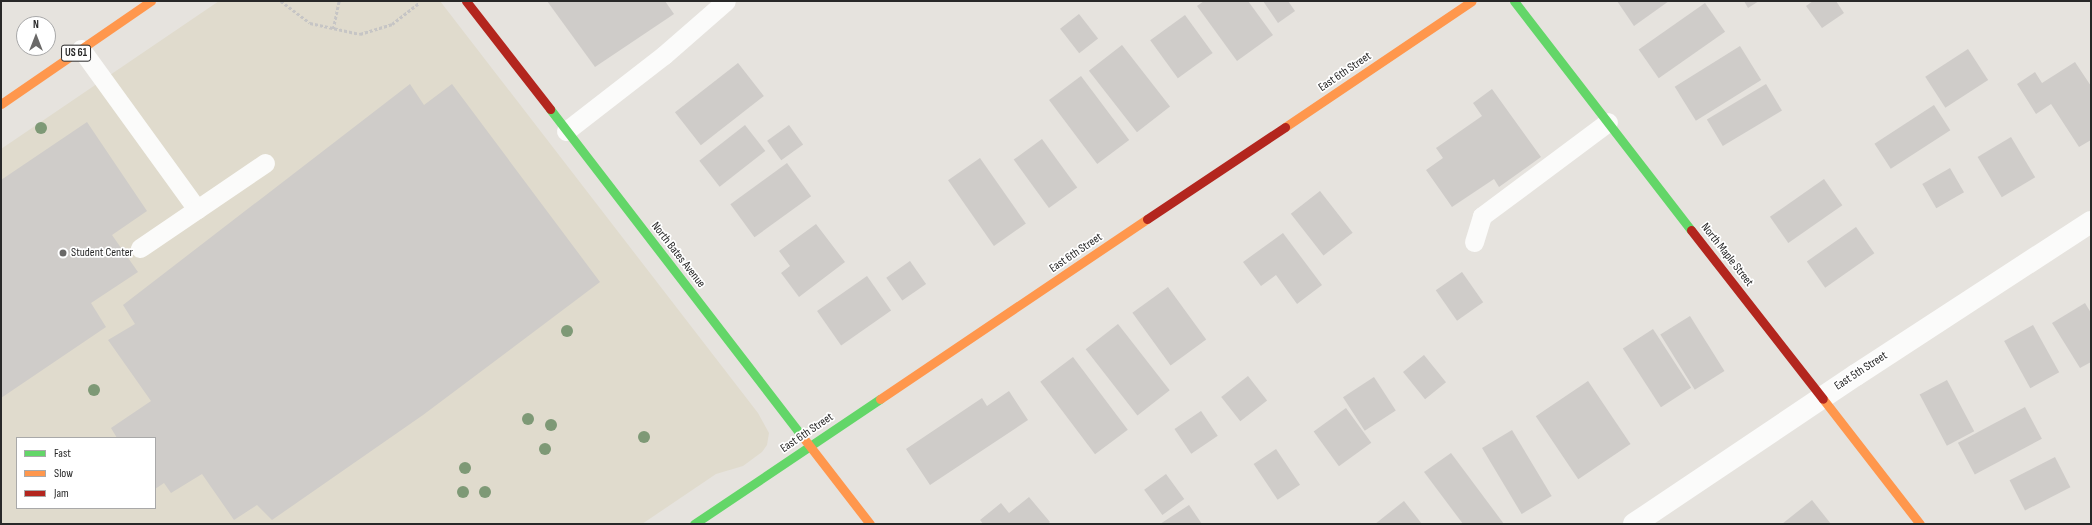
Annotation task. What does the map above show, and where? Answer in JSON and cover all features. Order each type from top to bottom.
[{"type":"street","name":"US 61","points":[[1,104],[151,1]]},
{"type":"street","name":"North Bates Avenue","points":[[466,1],[870,524]]},
{"type":"street","name":"East 6th Street","points":[[694,524],[1472,1]]},
{"type":"street","name":"North Maple Street","points":[[1514,1],[1920,524]]},
{"type":"street","name":"East 5th Street","points":[[1634,524],[1822,397],[2091,222]]},
{"type":"lane","points":[[566,131],[664,54],[720,3]]},
{"type":"lane","points":[[81,49],[197,209]]},
{"type":"lane","points":[[1474,242],[1482,216],[1608,122]]},
{"type":"lane","points":[[140,248],[265,163]]},
{"type":"path","points":[[281,1],[310,23],[360,34],[392,24],[419,3]]},
{"type":"path","points":[[333,29],[339,1]]},
{"type":"shaded area","points":[[219,1],[440,1],[758,413],[769,433],[767,445],[762,452],[743,466],[716,474],[642,524],[1,524],[1,149]]},
{"type":"building","points":[[547,1],[665,1],[674,14],[595,67]]},
{"type":"building","points":[[1204,1],[1248,1],[1273,35],[1237,61],[1197,6]]},
{"type":"building","points":[[1263,1],[1288,1],[1295,11],[1278,23]]},
{"type":"building","points":[[1617,1],[1669,1],[1634,26]]},
{"type":"building","points":[[1744,1],[1759,1],[1748,8]]},
{"type":"building","points":[[1813,1],[1836,1],[1844,13],[1822,28],[1806,6]]},
{"type":"building","points":[[1705,3],[1725,32],[1659,78],[1639,49]]},
{"type":"building","points":[[1079,14],[1098,38],[1079,53],[1060,29]]},
{"type":"building","points":[[1185,15],[1213,53],[1178,78],[1150,40]]},
{"type":"building","points":[[1122,45],[1170,106],[1137,132],[1089,71]]},
{"type":"building","points":[[1740,46],[1761,80],[1696,121],[1675,87]]},
{"type":"building","points":[[1968,49],[1988,80],[1945,108],[1925,77]]},
{"type":"building","points":[[2075,62],[2091,86],[2091,140],[2079,147],[2051,104],[2036,114],[2017,84],[2035,72],[2042,83]]},
{"type":"building","points":[[738,63],[764,96],[701,145],[675,112]]},
{"type":"building","points":[[1081,76],[1129,140],[1097,164],[1049,100]]},
{"type":"building","points":[[410,84],[424,105],[452,84],[600,282],[423,415],[272,520],[257,505],[234,520],[202,474],[171,493],[164,483],[156,488],[156,437],[116,437],[111,428],[151,401],[108,340],[135,324],[123,305]]},
{"type":"building","points":[[1766,84],[1782,111],[1723,146],[1707,120]]},
{"type":"building","points":[[1492,89],[1541,157],[1499,187],[1494,179],[1452,207],[1426,170],[1443,158],[1436,148],[1482,116],[1473,103]]},
{"type":"building","points":[[1934,105],[1950,130],[1891,169],[1874,144]]},
{"type":"building","name":"Student Center","points":[[87,122],[147,211],[112,235],[138,272],[91,303],[106,327],[1,398],[1,180]]},
{"type":"building","points":[[745,125],[765,151],[720,187],[699,161]]},
{"type":"building","points":[[789,125],[803,144],[781,160],[767,141]]},
{"type":"building","points":[[2011,137],[2035,177],[2002,197],[1978,157]]},
{"type":"building","points":[[1042,139],[1077,188],[1049,208],[1014,160]]},
{"type":"building","points":[[980,158],[1026,224],[994,246],[948,180]]},
{"type":"building","points":[[787,163],[811,196],[754,237],[730,204]]},
{"type":"building","points":[[1950,168],[1964,192],[1936,208],[1922,184]]},
{"type":"building","points":[[1824,179],[1842,205],[1788,243],[1770,217]]},
{"type":"building","points":[[1320,191],[1353,233],[1323,256],[1291,214]]},
{"type":"building","points":[[816,224],[845,262],[799,297],[781,273],[790,266],[779,251]]},
{"type":"building","points":[[1856,227],[1874,253],[1825,288],[1807,261]]},
{"type":"building","points":[[1283,233],[1322,285],[1297,304],[1276,275],[1261,286],[1243,262]]},
{"type":"building","points":[[910,261],[926,284],[902,301],[886,278]]},
{"type":"building","points":[[1462,272],[1483,302],[1457,321],[1436,290]]},
{"type":"building","points":[[867,276],[891,310],[841,345],[817,311]]},
{"type":"building","points":[[1168,287],[1206,340],[1171,365],[1132,313]]},
{"type":"building","points":[[2085,303],[2091,313],[2091,362],[2080,368],[2052,323]]},
{"type":"building","points":[[1690,316],[1724,371],[1695,390],[1660,335]]},
{"type":"building","points":[[1118,324],[1170,390],[1137,415],[1086,349]]},
{"type":"building","points":[[2033,325],[2059,372],[2030,388],[2004,341]]},
{"type":"building","points":[[1653,329],[1691,388],[1661,407],[1623,349]]},
{"type":"building","points":[[1424,355],[1446,382],[1425,399],[1403,372]]},
{"type":"building","points":[[1073,357],[1128,430],[1095,454],[1040,382]]},
{"type":"building","points":[[1248,376],[1267,400],[1240,421],[1221,397]]},
{"type":"building","points":[[1374,377],[1396,411],[1365,431],[1343,397]]},
{"type":"building","points":[[1947,380],[1974,431],[1947,446],[1920,395]]},
{"type":"building","points":[[1588,381],[1630,444],[1578,479],[1536,416]]},
{"type":"building","points":[[1009,391],[1028,420],[930,485],[906,449],[982,398],[987,406]]},
{"type":"building","points":[[2025,407],[2042,439],[1975,474],[1958,443]]},
{"type":"building","points":[[1346,408],[1371,443],[1339,466],[1314,432]]},
{"type":"building","points":[[1201,411],[1218,436],[1191,454],[1174,429]]},
{"type":"building","points":[[1512,430],[1552,496],[1522,514],[1482,448]]},
{"type":"building","points":[[1276,449],[1300,485],[1278,500],[1254,464]]},
{"type":"building","points":[[1451,453],[1504,524],[1463,524],[1424,472]]},
{"type":"building","points":[[2055,457],[2070,487],[2025,510],[2010,480]]},
{"type":"building","points":[[1166,474],[1184,499],[1162,515],[1144,490]]},
{"type":"building","points":[[1029,497],[1050,522],[1048,524],[983,524],[980,520],[1001,503],[1009,513]]},
{"type":"building","points":[[1812,500],[1831,524],[1782,524]]},
{"type":"building","points":[[1404,501],[1422,524],[1375,524]]},
{"type":"building","points":[[1189,505],[1202,524],[1160,524]]},
{"type":"traffic: fast","points":[[1514,1],[1691,230]]},
{"type":"traffic: fast","points":[[550,109],[802,436]]},
{"type":"traffic: fast","points":[[694,524],[880,399]]},
{"type":"traffic: slow","points":[[1,104],[151,1]]},
{"type":"traffic: slow","points":[[1285,127],[1472,1]]},
{"type":"traffic: slow","points":[[880,399],[1147,219]]},
{"type":"traffic: slow","points":[[1823,399],[1920,524]]},
{"type":"traffic: slow","points":[[802,436],[870,524]]},
{"type":"traffic: jam","points":[[466,1],[550,109]]},
{"type":"traffic: jam","points":[[1147,219],[1285,127]]},
{"type":"traffic: jam","points":[[1691,230],[1823,399]]},
{"type":"place","name":"Student Center","points":[[63,253]]}]
